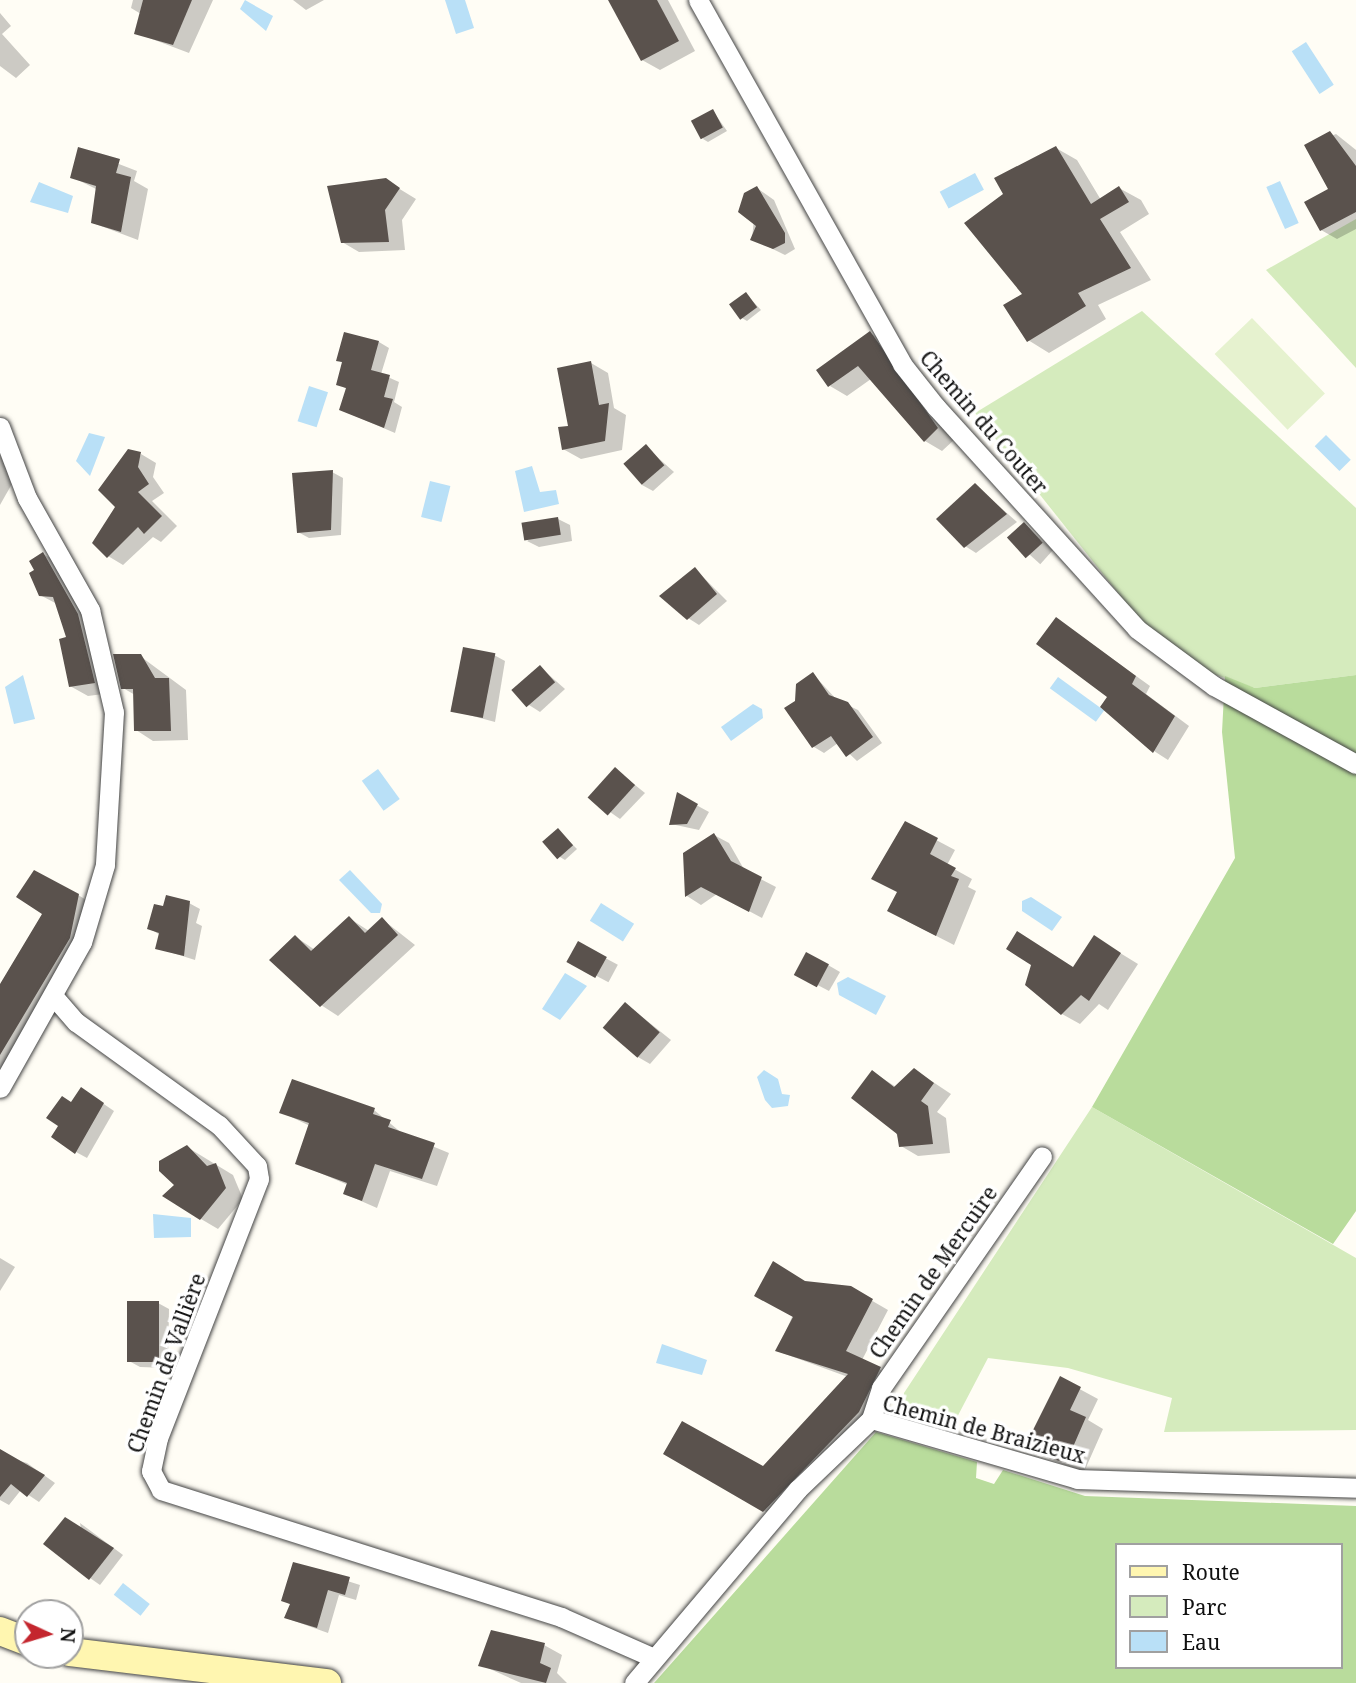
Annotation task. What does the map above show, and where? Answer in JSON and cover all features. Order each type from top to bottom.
[{"type":"main road","points":[[84,1654],[327,1683]]},
{"type":"street","name":"Chemin du Couter","points":[[698,0],[902,365],[936,407],[1137,629],[1214,686],[1356,764]]},
{"type":"street","points":[[0,427],[27,499],[90,610],[114,712],[105,865],[82,942],[55,998],[0,1088]]},
{"type":"street","name":"Chemin de Vallière","points":[[55,998],[76,1022],[219,1125],[257,1166],[259,1179],[158,1438],[153,1481],[161,1490],[283,1531],[561,1617],[654,1658]]},
{"type":"street","name":"Chemin de Mercuire","points":[[871,1419],[880,1388],[1042,1156]]},
{"type":"street","name":"Chemin de Braizieux","points":[[634,1683],[798,1489],[871,1419],[1077,1479],[1356,1488]]},
{"type":"green space","points":[[1356,219],[1356,368],[1266,270]]},
{"type":"green space","points":[[1142,311],[1356,508],[1356,675],[1255,688],[1201,670],[1141,622],[975,413]]},
{"type":"green space","points":[[1252,318],[1325,394],[1288,430],[1215,354]]},
{"type":"green space","points":[[1356,675],[1356,1211],[1333,1244],[1092,1107],[1235,858],[1222,732],[1225,676],[1255,688]]},
{"type":"green space","points":[[1092,1107],[1356,1258],[1356,1430],[1164,1432],[1172,1398],[1068,1368],[988,1358],[953,1425],[903,1407],[904,1393]]},
{"type":"green space","points":[[876,1432],[977,1462],[976,1478],[994,1484],[1003,1470],[1085,1496],[1356,1506],[1356,1683],[654,1683]]},
{"type":"water","points":[[245,0],[273,16],[266,31],[240,9]]},
{"type":"water","points":[[445,0],[465,0],[474,28],[456,34]]},
{"type":"water","points":[[1306,42],[1334,85],[1320,94],[1292,51]]},
{"type":"water","points":[[975,173],[984,190],[949,209],[940,192]]},
{"type":"water","points":[[1280,181],[1299,223],[1285,229],[1266,187]]},
{"type":"water","points":[[39,182],[73,196],[68,213],[30,202]]},
{"type":"water","points":[[309,386],[328,392],[317,427],[298,421]]},
{"type":"water","points":[[89,433],[105,437],[90,476],[76,461]]},
{"type":"water","points":[[1326,435],[1351,460],[1339,471],[1315,446]]},
{"type":"water","points":[[532,466],[540,492],[556,490],[559,504],[524,512],[515,471]]},
{"type":"water","points":[[430,481],[450,486],[441,522],[421,517]]},
{"type":"water","points":[[23,675],[35,719],[14,724],[5,687]]},
{"type":"water","points":[[1058,677],[1104,711],[1096,722],[1050,688]]},
{"type":"water","points":[[753,704],[762,709],[763,718],[731,741],[721,727]]},
{"type":"water","points":[[378,769],[400,799],[384,811],[362,781]]},
{"type":"water","points":[[350,870],[382,904],[380,913],[371,913],[339,880]]},
{"type":"water","points":[[1031,897],[1062,917],[1052,931],[1022,911],[1022,901]]},
{"type":"water","points":[[601,903],[634,924],[623,941],[590,921]]},
{"type":"water","points":[[565,973],[587,986],[560,1020],[542,1009]]},
{"type":"water","points":[[848,977],[886,996],[876,1015],[839,995],[837,983]]},
{"type":"water","points":[[764,1070],[778,1079],[782,1094],[790,1095],[788,1106],[772,1108],[765,1100],[757,1077]]},
{"type":"water","points":[[153,1214],[191,1218],[191,1237],[154,1238]]},
{"type":"water","points":[[662,1344],[707,1360],[702,1375],[656,1363]]},
{"type":"water","points":[[123,1583],[150,1604],[141,1616],[114,1595]]},
{"type":"building","points":[[143,0],[192,0],[173,45],[134,34]]},
{"type":"building","points":[[608,0],[657,0],[679,41],[641,61]]},
{"type":"building","points":[[713,109],[723,128],[701,139],[691,121]]},
{"type":"building","points":[[1330,131],[1356,166],[1356,212],[1320,231],[1304,202],[1328,189],[1304,145]]},
{"type":"building","points":[[1056,146],[1091,204],[1119,186],[1129,202],[1100,219],[1131,268],[1078,293],[1086,306],[1027,342],[1003,305],[1022,294],[964,223],[1003,194],[994,178]]},
{"type":"building","points":[[78,147],[120,159],[116,173],[131,177],[121,232],[91,223],[96,186],[70,178]]},
{"type":"building","points":[[386,178],[400,188],[385,210],[389,242],[341,243],[327,186]]},
{"type":"building","points":[[757,186],[785,233],[785,243],[773,249],[750,240],[756,226],[738,212],[744,193]]},
{"type":"building","points":[[746,292],[757,307],[740,320],[729,304]]},
{"type":"building","points":[[870,331],[938,428],[924,442],[858,366],[828,387],[816,370]]},
{"type":"building","points":[[344,332],[379,341],[371,370],[390,375],[384,397],[393,399],[384,428],[339,410],[346,388],[336,385],[342,362],[336,361]]},
{"type":"building","points":[[591,361],[599,405],[609,403],[605,441],[562,450],[558,427],[568,426],[557,368]]},
{"type":"building","points":[[646,444],[664,465],[642,485],[623,464]]},
{"type":"building","points":[[128,449],[141,452],[138,467],[149,484],[138,492],[162,516],[144,534],[138,527],[107,558],[92,543],[115,507],[98,490]]},
{"type":"building","points":[[333,470],[331,530],[297,533],[292,473]]},
{"type":"building","points":[[975,483],[1007,514],[964,548],[936,519]]},
{"type":"building","points":[[558,517],[561,535],[524,541],[521,523]]},
{"type":"building","points":[[1024,522],[1043,543],[1026,558],[1007,537]]},
{"type":"building","points":[[43,552],[78,614],[95,683],[69,687],[59,639],[66,637],[53,597],[39,596],[29,573],[34,570],[29,561]]},
{"type":"building","points":[[695,567],[717,594],[687,620],[659,596]]},
{"type":"building","points":[[1056,617],[1136,676],[1132,684],[1175,716],[1153,753],[1100,707],[1107,697],[1036,644]]},
{"type":"building","points":[[463,647],[495,653],[483,718],[450,712]]},
{"type":"building","points":[[113,654],[141,654],[155,678],[169,678],[171,731],[134,731],[133,689],[121,689]]},
{"type":"building","points":[[540,665],[555,682],[526,707],[511,690]]},
{"type":"building","points":[[813,672],[829,695],[848,702],[873,737],[846,757],[831,736],[812,748],[784,708],[795,701],[796,684]]},
{"type":"building","points":[[615,767],[635,785],[608,816],[588,797]]},
{"type":"building","points":[[677,792],[698,804],[687,824],[669,825]]},
{"type":"building","points":[[905,821],[938,838],[930,854],[956,868],[951,876],[959,879],[936,936],[887,911],[897,892],[871,879]]},
{"type":"building","points":[[558,828],[573,845],[557,859],[542,842]]},
{"type":"building","points":[[714,833],[731,861],[762,877],[749,912],[701,887],[685,897],[683,853]]},
{"type":"building","points":[[34,870],[79,894],[70,938],[0,1055],[0,984],[42,914],[16,897]]},
{"type":"building","points":[[166,895],[190,901],[184,956],[155,949],[159,933],[147,929],[154,904],[163,906]]},
{"type":"building","points":[[349,916],[365,933],[382,917],[398,935],[320,1007],[269,960],[295,935],[311,951]]},
{"type":"building","points":[[1017,931],[1073,967],[1094,935],[1121,953],[1089,1001],[1081,995],[1061,1015],[1025,985],[1031,965],[1006,949]]},
{"type":"building","points":[[578,941],[607,957],[595,978],[566,962]]},
{"type":"building","points":[[806,952],[829,964],[817,987],[794,975]]},
{"type":"building","points":[[625,1002],[660,1032],[637,1058],[603,1028]]},
{"type":"building","points":[[914,1068],[934,1083],[921,1101],[928,1106],[933,1144],[899,1147],[897,1134],[851,1098],[872,1070],[894,1087]]},
{"type":"building","points":[[292,1079],[375,1108],[373,1114],[391,1120],[388,1127],[435,1143],[422,1179],[375,1164],[362,1201],[343,1194],[347,1183],[295,1164],[309,1123],[279,1113]]},
{"type":"building","points":[[81,1087],[104,1103],[75,1154],[51,1137],[58,1126],[46,1118],[62,1096],[71,1102]]},
{"type":"building","points":[[187,1145],[207,1166],[216,1163],[226,1188],[200,1220],[162,1196],[174,1185],[159,1171],[159,1161]]},
{"type":"building","points":[[773,1261],[805,1281],[851,1286],[873,1299],[846,1351],[881,1367],[859,1412],[763,1512],[663,1454],[682,1421],[763,1466],[848,1374],[775,1351],[793,1317],[754,1296]]},
{"type":"building","points":[[127,1301],[159,1301],[159,1362],[127,1362]]},
{"type":"building","points":[[1060,1376],[1081,1387],[1070,1410],[1086,1417],[1066,1463],[1023,1450]]},
{"type":"building","points":[[0,1449],[45,1475],[27,1497],[11,1484],[0,1497]]},
{"type":"building","points":[[65,1517],[114,1548],[89,1580],[43,1544]]},
{"type":"building","points":[[293,1562],[350,1577],[345,1595],[328,1590],[317,1628],[284,1618],[290,1604],[281,1601]]},
{"type":"building","points":[[491,1630],[545,1643],[540,1663],[551,1668],[546,1683],[478,1666]]}]
